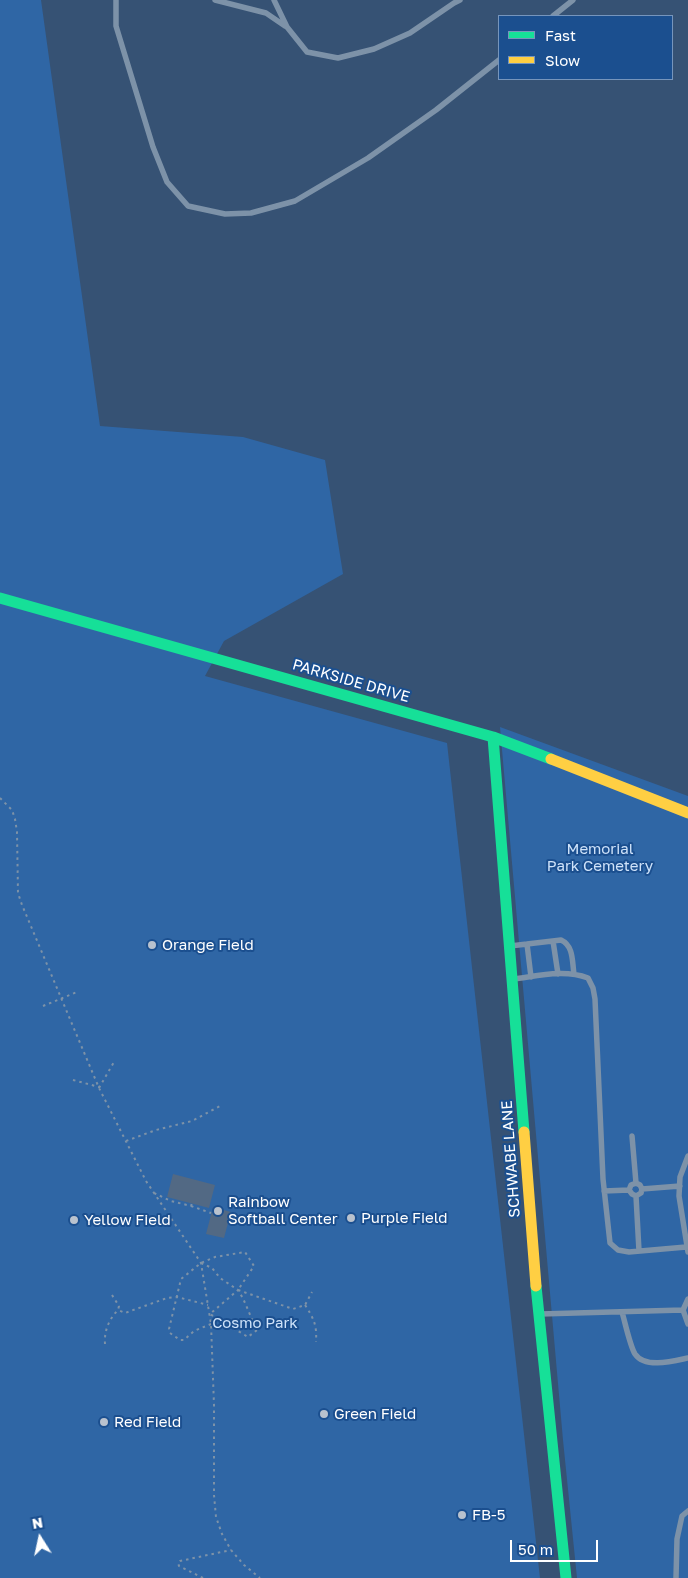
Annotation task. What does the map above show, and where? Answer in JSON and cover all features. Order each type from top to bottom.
[{"type":"street","name":"PARKSIDE DRIVE","points":[[0,598],[494,737],[688,813]]},
{"type":"street","name":"SCHWABE LANE","points":[[494,737],[538,1314],[566,1578]]},
{"type":"lane","points":[[116,0],[116,26],[167,182],[188,206],[225,214],[251,213],[294,201],[368,158],[436,110],[498,61]]},
{"type":"lane","points":[[215,0],[266,13],[286,27],[307,52],[338,58],[374,49],[410,33],[454,2],[460,0]]},
{"type":"lane","points":[[274,0],[286,27]]},
{"type":"lane","points":[[554,15],[573,0]]},
{"type":"lane","points":[[510,946],[561,940],[567,943],[571,950],[574,974]]},
{"type":"lane","points":[[554,941],[558,974]]},
{"type":"lane","points":[[527,944],[531,977]]},
{"type":"lane","points":[[512,980],[558,974],[574,974],[588,978],[593,988],[604,1191],[610,1243],[618,1250],[629,1252],[687,1249],[679,1196],[680,1177],[688,1156]]},
{"type":"lane","points":[[632,1136],[636,1183]]},
{"type":"lane","points":[[629,1190],[631,1185],[636,1183]]},
{"type":"lane","points":[[636,1183],[640,1184],[642,1189]]},
{"type":"lane","points":[[642,1189],[680,1186]]},
{"type":"lane","points":[[636,1196],[641,1193],[642,1189]]},
{"type":"lane","points":[[604,1191],[629,1190]]},
{"type":"lane","points":[[629,1190],[636,1196]]},
{"type":"lane","points":[[636,1196],[639,1251]]},
{"type":"lane","points":[[688,1299],[683,1310],[688,1324]]},
{"type":"lane","points":[[538,1314],[683,1310]]},
{"type":"lane","points":[[622,1312],[636,1355],[646,1362],[656,1363],[688,1358]]},
{"type":"lane","points":[[676,1578],[676,1539],[682,1516],[688,1510]]},
{"type":"path","points":[[0,798],[12,810],[15,819],[18,893],[22,906],[99,1087],[146,1181],[201,1263],[211,1324],[216,1516],[222,1534],[232,1550],[244,1565],[260,1578]]},
{"type":"path","points":[[43,1006],[77,992]]},
{"type":"path","points":[[99,1087],[114,1062]]},
{"type":"path","points":[[73,1080],[99,1087]]},
{"type":"path","points":[[126,1140],[192,1121],[222,1105]]},
{"type":"path","points":[[154,1193],[171,1201],[191,1205],[211,1213]]},
{"type":"path","points":[[210,1314],[238,1290],[254,1266],[245,1252],[215,1257],[201,1263],[181,1279],[169,1329],[170,1333],[180,1340],[184,1340],[194,1331],[211,1324]]},
{"type":"path","points":[[201,1263],[212,1268],[220,1278],[238,1290],[293,1309],[305,1305],[312,1292]]},
{"type":"path","points":[[210,1314],[248,1337],[257,1330],[245,1300],[238,1290]]},
{"type":"path","points":[[112,1294],[118,1310]]},
{"type":"path","points":[[118,1310],[126,1313],[167,1298],[177,1297],[208,1305]]},
{"type":"path","points":[[305,1305],[317,1326],[316,1342]]},
{"type":"path","points":[[105,1344],[106,1330],[112,1316],[118,1310]]},
{"type":"path","points":[[204,1578],[178,1564],[180,1561],[232,1550]]},
{"type":"green space","name":"Cosmo Park","points":[[0,0],[41,0],[100,426],[243,437],[325,460],[343,574],[224,641],[205,676],[447,743],[540,1578],[0,1578]]},
{"type":"green space","name":"Memorial Park Cemetery","points":[[500,727],[688,796],[688,1578],[577,1578],[563,1440]]},
{"type":"building","points":[[173,1174],[215,1185],[209,1208],[167,1197]]},
{"type":"building","points":[[213,1207],[231,1212],[224,1238],[206,1234]]},
{"type":"traffic: fast","points":[[0,598],[493,737],[551,759]]},
{"type":"traffic: fast","points":[[493,737],[524,1132]]},
{"type":"traffic: fast","points":[[536,1286],[566,1578]]},
{"type":"traffic: slow","points":[[551,759],[688,813]]},
{"type":"traffic: slow","points":[[524,1132],[536,1286]]},
{"type":"place","name":"Orange Field","points":[[152,945]]},
{"type":"place","name":"Rainbow Softball Center","points":[[218,1211]]},
{"type":"place","name":"Purple Field","points":[[351,1218]]},
{"type":"place","name":"Yellow Field","points":[[74,1220]]},
{"type":"place","name":"Green Field","points":[[324,1414]]},
{"type":"place","name":"Red Field","points":[[104,1422]]},
{"type":"place","name":"FB-5","points":[[462,1515]]}]
